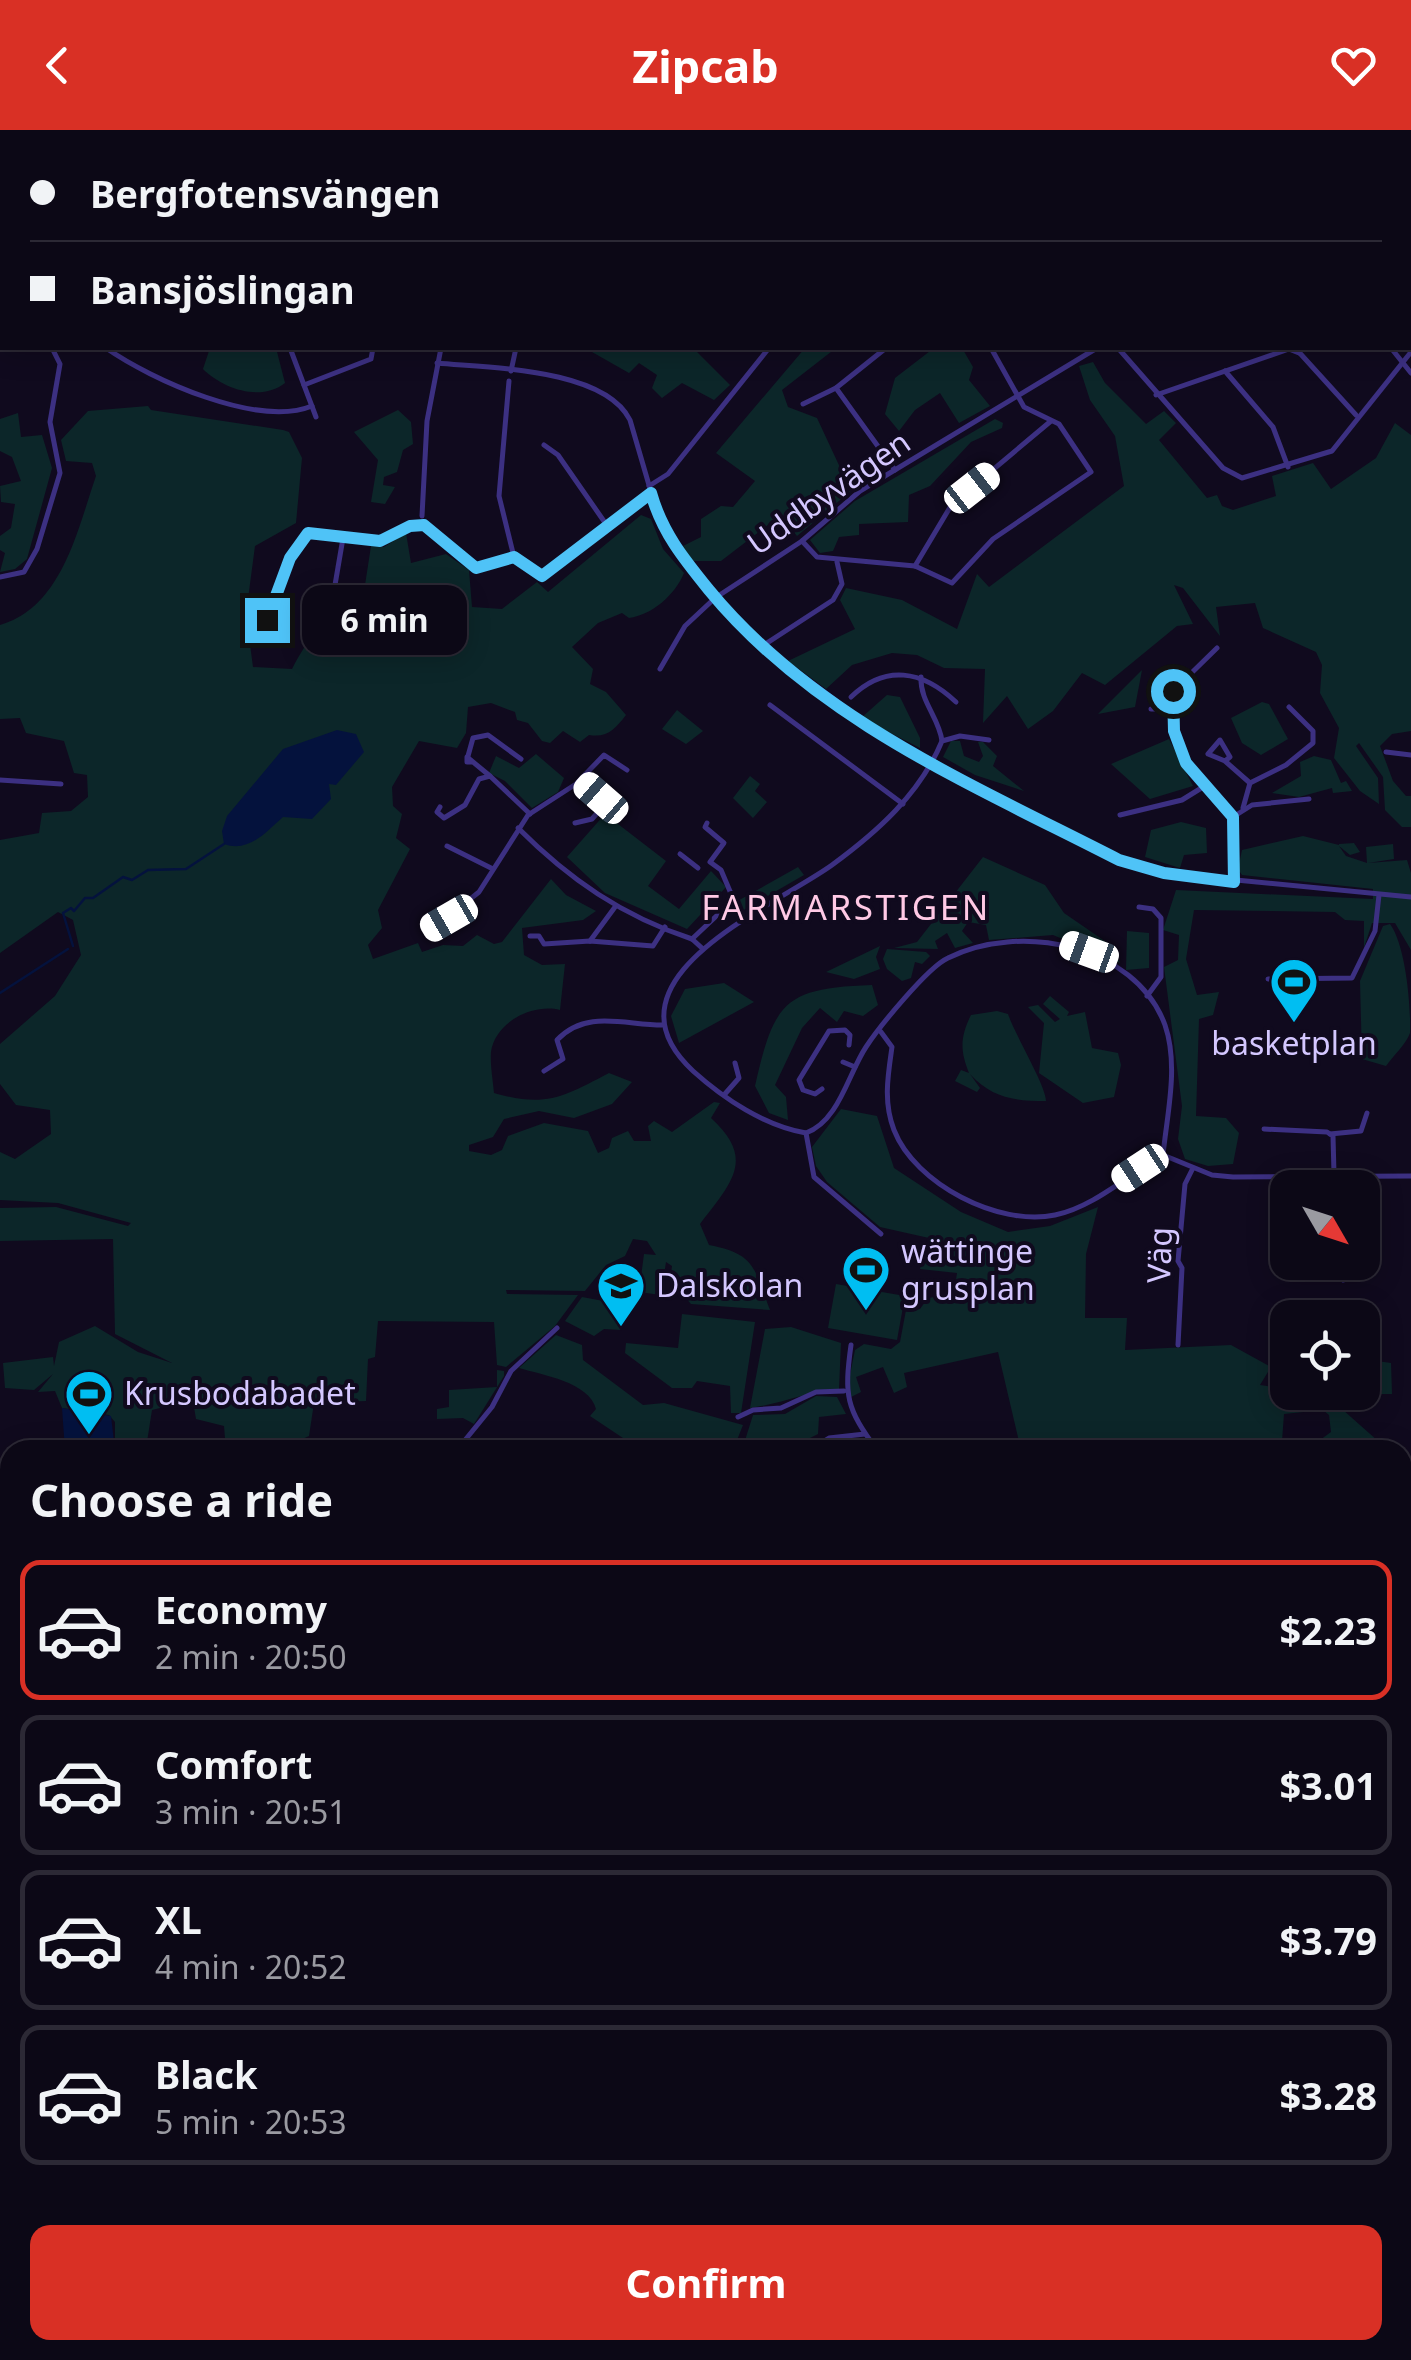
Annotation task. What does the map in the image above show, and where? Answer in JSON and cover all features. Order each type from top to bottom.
[{"type":"street","points":[[0,577],[24,572],[37,550],[60,473],[50,422],[60,364],[53,350]]},
{"type":"street","points":[[109,350],[126,362],[217,402],[277,414],[312,406]]},
{"type":"street","points":[[291,350],[316,417]]},
{"type":"street","points":[[304,384],[371,358],[373,350]]},
{"type":"street","points":[[422,516],[427,422],[440,350]]},
{"type":"street","points":[[511,370],[516,350]]},
{"type":"street","points":[[509,381],[499,496],[514,557],[542,576],[608,527],[668,474],[767,350]]},
{"type":"street","points":[[803,404],[836,388],[884,350]]},
{"type":"street","points":[[802,540],[817,557],[837,562],[915,566],[952,583],[993,539],[1092,472],[1052,420],[1024,407],[992,350]]},
{"type":"street","name":"Uddbyvägen","points":[[660,669],[686,626],[715,598],[802,540],[860,491],[1094,350]]},
{"type":"street","points":[[1120,350],[1230,475],[1242,478],[1289,468],[1332,452],[1356,415],[1411,352]]},
{"type":"street","points":[[1156,395],[1297,350],[1356,415]]},
{"type":"street","points":[[1393,350],[1411,373]]},
{"type":"street","points":[[437,362],[564,377],[621,406],[630,420],[668,539],[715,598],[761,647],[872,731],[932,764],[1119,860],[1164,873],[1411,897]]},
{"type":"street","points":[[1225,371],[1273,427],[1289,468]]},
{"type":"street","points":[[836,388],[896,471]]},
{"type":"street","points":[[915,566],[952,504],[1052,420]]},
{"type":"street","points":[[544,445],[558,455],[608,527]]},
{"type":"street","points":[[258,631],[271,614],[290,558],[303,537],[314,531],[380,541],[410,526],[424,525],[476,568],[514,557]]},
{"type":"street","points":[[335,585],[343,538]]},
{"type":"street","points":[[761,647],[833,600],[842,584],[837,562]]},
{"type":"street","points":[[1217,648],[1173,691],[1174,731],[1186,763],[1202,787],[1233,817],[1234,882]]},
{"type":"street","points":[[851,697],[865,683],[886,674],[921,677],[956,702]]},
{"type":"street","points":[[921,677],[920,693],[940,725],[942,741],[932,764],[903,804],[829,867],[741,918],[704,949],[674,988],[662,1025],[678,1057],[724,1096],[778,1128],[806,1133],[826,1119],[880,1031],[930,970],[976,948],[1034,940],[1062,942],[1089,952],[1146,996],[1163,1020],[1171,1053],[1163,1155]]},
{"type":"street","points":[[770,705],[903,804]]},
{"type":"street","points":[[1233,817],[1243,808],[1250,784],[1286,765],[1313,742],[1313,731],[1289,707]]},
{"type":"street","points":[[1151,709],[1173,708]]},
{"type":"street","points":[[1215,732],[1230,757],[1225,761]]},
{"type":"street","points":[[521,758],[488,735],[473,738],[471,759],[530,814]]},
{"type":"street","points":[[942,741],[960,736],[989,740]]},
{"type":"street","points":[[1220,740],[1208,754],[1225,761],[1250,784]]},
{"type":"street","points":[[1386,752],[1411,755]]},
{"type":"street","points":[[428,933],[479,892],[530,814],[581,780],[608,753],[627,770]]},
{"type":"street","points":[[440,807],[437,812],[444,818],[456,814],[479,779],[490,776]]},
{"type":"street","points":[[0,780],[61,784]]},
{"type":"street","points":[[574,823],[592,819],[601,807],[601,798],[581,780]]},
{"type":"street","points":[[1120,815],[1182,800],[1202,787]]},
{"type":"street","points":[[1243,808],[1309,799]]},
{"type":"street","points":[[692,938],[730,902],[731,887],[710,862],[724,843],[704,827],[708,823]]},
{"type":"street","points":[[518,828],[561,870],[614,907],[692,938],[704,949]]},
{"type":"street","points":[[447,846],[493,869]]},
{"type":"street","points":[[680,854],[698,868]]},
{"type":"street","points":[[1268,979],[1352,978],[1374,930],[1379,895]]},
{"type":"street","points":[[590,941],[614,907]]},
{"type":"street","points":[[1140,907],[1153,910],[1160,918],[1161,977],[1146,996]]},
{"type":"street","points":[[530,936],[539,936],[544,944],[590,941],[652,946],[666,928]]},
{"type":"street","points":[[544,1070],[563,1059],[556,1040],[582,1022],[662,1025]]},
{"type":"street","points":[[822,1089],[815,1094],[802,1090],[802,1072],[829,1031],[845,1030],[850,1035],[849,1045]]},
{"type":"street","points":[[880,1031],[892,1046],[887,1104],[902,1145],[929,1175],[996,1212],[1027,1218],[1055,1215],[1090,1200],[1163,1155]]},
{"type":"street","points":[[843,1062],[855,1067]]},
{"type":"street","points":[[724,1096],[737,1084],[736,1063]]},
{"type":"street","points":[[1264,1129],[1361,1132],[1367,1113]]},
{"type":"street","points":[[806,1133],[814,1176],[881,1234]]},
{"type":"street","points":[[1330,1134],[1334,1170]]},
{"type":"street","points":[[1163,1155],[1193,1168],[1233,1177],[1270,1176]]},
{"type":"street","name":"Väg","points":[[1178,1346],[1182,1268],[1178,1260],[1185,1184],[1193,1168]]},
{"type":"street","points":[[1380,1175],[1411,1176]]},
{"type":"street","points":[[465,1440],[492,1407],[511,1371],[557,1328]]},
{"type":"street","points":[[851,1346],[844,1391],[870,1440]]},
{"type":"street","points":[[738,1417],[752,1410],[781,1408],[816,1392],[844,1391]]},
{"type":"street","points":[[826,1440],[865,1434]]},
{"type":"green space","points":[[209,350],[277,350],[285,383],[265,392],[243,391],[203,369]]},
{"type":"green space","points":[[589,350],[695,350],[730,385],[714,400],[682,383],[662,398],[652,388],[657,375],[639,363],[629,373]]},
{"type":"green space","points":[[803,350],[833,350],[782,390],[788,407],[817,418],[851,491],[797,536],[781,515],[721,561],[692,561],[683,546],[701,537],[701,519],[721,506],[733,507],[755,481],[716,453]]},
{"type":"green space","points":[[931,350],[963,350],[973,367],[969,380],[990,406],[959,423],[940,393],[915,410],[899,431],[885,414],[895,378]]},
{"type":"green space","points":[[1093,362],[1105,383],[1146,424],[1164,411],[1176,423],[1159,440],[1207,498],[1217,495],[1222,506],[1233,510],[1276,496],[1272,476],[1313,463],[1331,489],[1376,458],[1395,423],[1411,435],[1411,731],[1392,734],[1380,746],[1393,781],[1406,796],[1411,796],[1411,827],[1402,827],[1385,810],[1383,777],[1359,743],[1356,746],[1378,778],[1379,804],[1360,791],[1334,758],[1339,728],[1320,693],[1322,665],[1316,652],[1263,628],[1255,603],[1216,607],[1220,636],[1183,588],[1174,585],[1193,624],[1177,626],[1105,685],[1082,673],[1053,711],[1028,729],[1007,696],[983,723],[985,669],[944,668],[917,655],[892,653],[852,665],[826,689],[788,661],[855,629],[840,600],[846,588],[902,600],[957,629],[977,574],[989,587],[1124,486],[1115,436],[1090,400],[1079,366]]},
{"type":"green space","points":[[148,406],[151,410],[289,432],[302,458],[296,523],[255,546],[246,614],[253,667],[292,669],[304,647],[328,622],[361,611],[371,546],[384,547],[406,533],[411,563],[446,554],[469,570],[472,607],[502,609],[537,582],[548,592],[641,515],[651,519],[663,549],[684,573],[680,581],[654,608],[638,616],[629,618],[622,613],[598,623],[572,647],[593,669],[590,684],[606,692],[626,715],[606,734],[589,735],[580,742],[563,731],[550,743],[542,741],[528,723],[517,720],[515,712],[491,703],[468,707],[466,733],[457,748],[419,741],[392,787],[393,806],[402,814],[396,838],[410,849],[378,910],[382,928],[368,945],[373,959],[418,943],[422,952],[443,945],[463,946],[477,935],[494,944],[502,942],[551,879],[566,895],[596,911],[583,920],[522,928],[524,955],[542,965],[565,964],[560,1010],[527,1012],[500,1032],[491,1052],[494,1093],[527,1100],[554,1098],[609,1073],[632,1082],[612,1104],[574,1118],[539,1111],[504,1119],[493,1137],[469,1145],[469,1151],[491,1155],[502,1150],[508,1136],[544,1123],[588,1131],[598,1153],[609,1148],[612,1138],[628,1131],[634,1141],[651,1141],[648,1126],[654,1121],[672,1132],[714,1102],[720,1103],[711,1118],[733,1146],[734,1171],[700,1224],[709,1245],[736,1253],[751,1265],[770,1310],[691,1304],[670,1280],[672,1266],[666,1262],[661,1295],[639,1292],[644,1254],[656,1255],[647,1241],[633,1239],[625,1256],[606,1265],[585,1291],[506,1290],[507,1294],[578,1295],[555,1326],[506,1367],[497,1365],[494,1322],[378,1321],[375,1357],[368,1359],[366,1401],[314,1403],[309,1436],[300,1440],[225,1440],[224,1426],[196,1419],[194,1407],[172,1405],[152,1410],[147,1440],[115,1440],[115,1422],[109,1415],[62,1408],[55,1391],[38,1392],[53,1374],[34,1390],[5,1388],[3,1363],[53,1357],[54,1366],[59,1342],[95,1326],[138,1352],[172,1363],[115,1334],[113,1239],[0,1241],[0,1208],[56,1207],[128,1226],[131,1223],[58,1203],[0,1200],[0,1152],[15,1159],[51,1134],[50,1110],[16,1105],[0,1084],[0,1044],[55,996],[81,955],[73,920],[58,912],[0,953],[0,840],[39,833],[42,813],[71,811],[88,797],[87,775],[74,773],[64,741],[26,733],[20,718],[0,719],[0,625],[21,616],[38,602],[53,584],[74,543],[96,476],[92,463],[66,461],[61,440],[88,411]]},
{"type":"green space","points":[[398,410],[411,422],[413,444],[403,450],[397,472],[384,477],[383,485],[395,487],[385,504],[371,502],[378,460],[354,432]]},
{"type":"green space","points":[[18,413],[21,437],[42,435],[52,468],[27,559],[15,569],[0,572],[5,553],[0,550],[0,536],[11,528],[15,504],[1,502],[0,486],[21,481],[12,457],[0,451],[0,419]]},
{"type":"green space","points":[[995,419],[1003,423],[1002,428],[971,442],[930,486],[909,495],[908,522],[859,524],[859,535],[839,537],[833,551],[820,553],[810,540],[855,501]]},
{"type":"green space","points":[[1142,670],[1135,707],[1098,714]]},
{"type":"green space","points":[[887,695],[900,697],[920,738],[920,748],[861,718]]},
{"type":"green space","points":[[1262,702],[1269,704],[1288,739],[1261,755],[1242,743],[1231,718]]},
{"type":"green space","points":[[677,710],[703,731],[686,744],[662,729]]},
{"type":"green space","points":[[1169,739],[1193,786],[1150,799],[1111,764]]},
{"type":"green space","points":[[951,741],[960,741],[964,756],[979,762],[983,756],[978,742],[983,742],[997,756],[993,766],[1024,791],[975,775],[943,757]]},
{"type":"green space","points":[[536,754],[564,778],[558,792],[532,808],[505,781],[489,773],[496,756],[519,768]]},
{"type":"green space","points":[[1314,756],[1331,760],[1341,783],[1346,781],[1352,791],[1333,793],[1332,788],[1299,797],[1272,793],[1301,776],[1300,762]]},
{"type":"green space","points":[[750,776],[760,784],[755,791],[767,802],[753,818],[733,798]]},
{"type":"green space","points":[[605,814],[666,861],[648,886],[679,909],[711,871],[726,887],[687,929],[605,893],[567,857]]},
{"type":"green space","points":[[1181,822],[1206,828],[1207,853],[1184,855],[1180,868],[1145,857],[1151,830]]},
{"type":"green space","points":[[1303,836],[1339,845],[1354,843],[1360,852],[1350,855],[1339,846],[1346,856],[1367,863],[1366,847],[1393,844],[1394,859],[1368,863],[1407,860],[1411,873],[1411,950],[1395,923],[1372,923],[1364,948],[1364,921],[1345,920],[1335,912],[1194,910],[1186,959],[1197,995],[1219,992],[1213,1015],[1199,1019],[1196,1116],[1226,1118],[1239,1133],[1233,1164],[1208,1166],[1185,1159],[1178,1139],[1182,1106],[1164,967],[1178,960],[1179,935],[1163,930],[1176,890],[1373,899],[1373,889],[1242,875],[1238,869],[1242,850]]},
{"type":"green space","points":[[983,857],[1045,885],[1064,913],[1112,946],[1120,963],[1053,935],[989,940],[986,925],[968,922],[962,931],[973,943],[955,948],[947,933],[935,941],[938,949],[894,948],[917,942]]},
{"type":"green space","points":[[798,867],[804,875],[735,915],[734,903]]},
{"type":"green space","points":[[1390,924],[1404,961],[1410,1033],[1386,1066],[1362,1059],[1360,981],[1383,926]]},
{"type":"green space","points":[[1127,931],[1149,933],[1149,968],[1126,970]]},
{"type":"green space","points":[[880,946],[876,957],[880,969],[854,979],[826,972]]},
{"type":"green space","points":[[887,949],[926,952],[930,956],[922,964],[915,962],[911,978],[902,981],[887,969],[883,959]]},
{"type":"green space","points":[[724,983],[754,1002],[679,1043],[671,1016],[685,989]]},
{"type":"green space","points":[[872,985],[878,1005],[863,1016],[844,1011],[837,1022],[820,1008],[802,1028],[775,1085],[786,1097],[788,1120],[769,1113],[755,1086],[777,1018],[801,996],[819,990]]},
{"type":"green space","points":[[1050,996],[1069,1012],[1067,1016],[1085,1012],[1092,1048],[1118,1053],[1121,1065],[1114,1097],[1083,1103],[1039,1073],[1044,1023],[1028,1007],[1038,1005],[1055,1022],[1060,1019],[1043,1004]]},
{"type":"green space","points":[[997,1011],[1008,1014],[1046,1101],[1004,1096],[970,1074],[980,1088],[977,1092],[955,1081],[961,1070],[969,1073],[962,1044],[971,1015]]},
{"type":"green space","points":[[841,1109],[877,1116],[894,1168],[961,1212],[1008,1232],[1050,1226],[1098,1207],[1086,1254],[1085,1318],[1127,1318],[1125,1350],[1231,1345],[1270,1366],[1260,1385],[1270,1386],[1270,1410],[1323,1410],[1284,1414],[1282,1440],[1019,1440],[998,1352],[904,1373],[907,1387],[894,1393],[883,1367],[856,1377],[861,1392],[851,1397],[847,1389],[855,1350],[864,1344],[891,1349],[900,1342],[906,1310],[920,1309],[928,1298],[954,1294],[957,1273],[920,1269],[929,1238],[880,1227],[827,1182],[816,1166],[812,1147]]},
{"type":"green space","name":"wättinge grusplan","points":[[836,1284],[905,1296],[897,1340],[828,1328]]},
{"type":"green space","points":[[582,1297],[625,1305],[621,1330],[604,1329],[594,1336],[565,1321]]},
{"type":"green space","points":[[682,1314],[755,1322],[741,1413],[731,1413],[730,1386],[697,1381],[692,1388],[672,1388],[625,1353],[626,1343],[678,1348]]},
{"type":"green space","points":[[791,1327],[841,1343],[839,1389],[750,1408],[765,1329]]},
{"type":"green space","points":[[556,1335],[582,1345],[583,1360],[643,1405],[664,1403],[743,1425],[737,1440],[626,1440],[590,1416],[596,1409],[584,1392],[564,1381],[519,1368]]},
{"type":"green space","points":[[1380,1361],[1391,1363],[1392,1394],[1380,1394]]},
{"type":"green space","points":[[497,1370],[504,1371],[504,1376],[474,1424],[463,1418],[437,1419],[437,1409],[449,1407],[449,1390],[497,1387]]},
{"type":"green space","points":[[816,1396],[837,1397],[846,1414],[819,1417],[818,1434],[806,1440],[745,1440],[753,1415],[785,1414]]},
{"type":"green space","points":[[1323,1410],[1343,1410],[1377,1440],[1320,1440],[1331,1432],[1329,1415]]},
{"type":"water","points":[[337,730],[356,734],[364,752],[336,785],[329,784],[331,799],[312,819],[283,817],[249,843],[224,844],[222,831],[227,816],[283,749]]},
{"type":"water","name":"Krusbodabadet","points":[[62,1408],[111,1416],[114,1440],[64,1440]]},
{"type":"waterway","points":[[73,946],[63,913],[71,908],[74,911],[85,898],[93,898],[123,877],[132,880],[148,870],[186,869],[224,844]]},
{"type":"waterway","points":[[0,993],[68,949]]},
{"type":"place","name":"basketplan","points":[[1294,1024]]},
{"type":"place","name":"wättinge grusplan","points":[[866,1312]]},
{"type":"place","name":"Dalskolan","points":[[621,1328]]},
{"type":"place","name":"Krusbodabadet","points":[[89,1436]]},
{"type":"district","name":"FARMARSTIGEN","points":[[846,908]]},
{"type":"route","points":[[267,620],[290,558],[303,537],[314,531],[380,541],[410,526],[424,525],[443,538],[466,564],[476,568],[514,557],[536,576],[542,576],[651,493],[668,539],[742,630],[872,731],[1119,860],[1164,873],[1234,882],[1233,817],[1202,787],[1186,763],[1174,731],[1173,691]]}]
